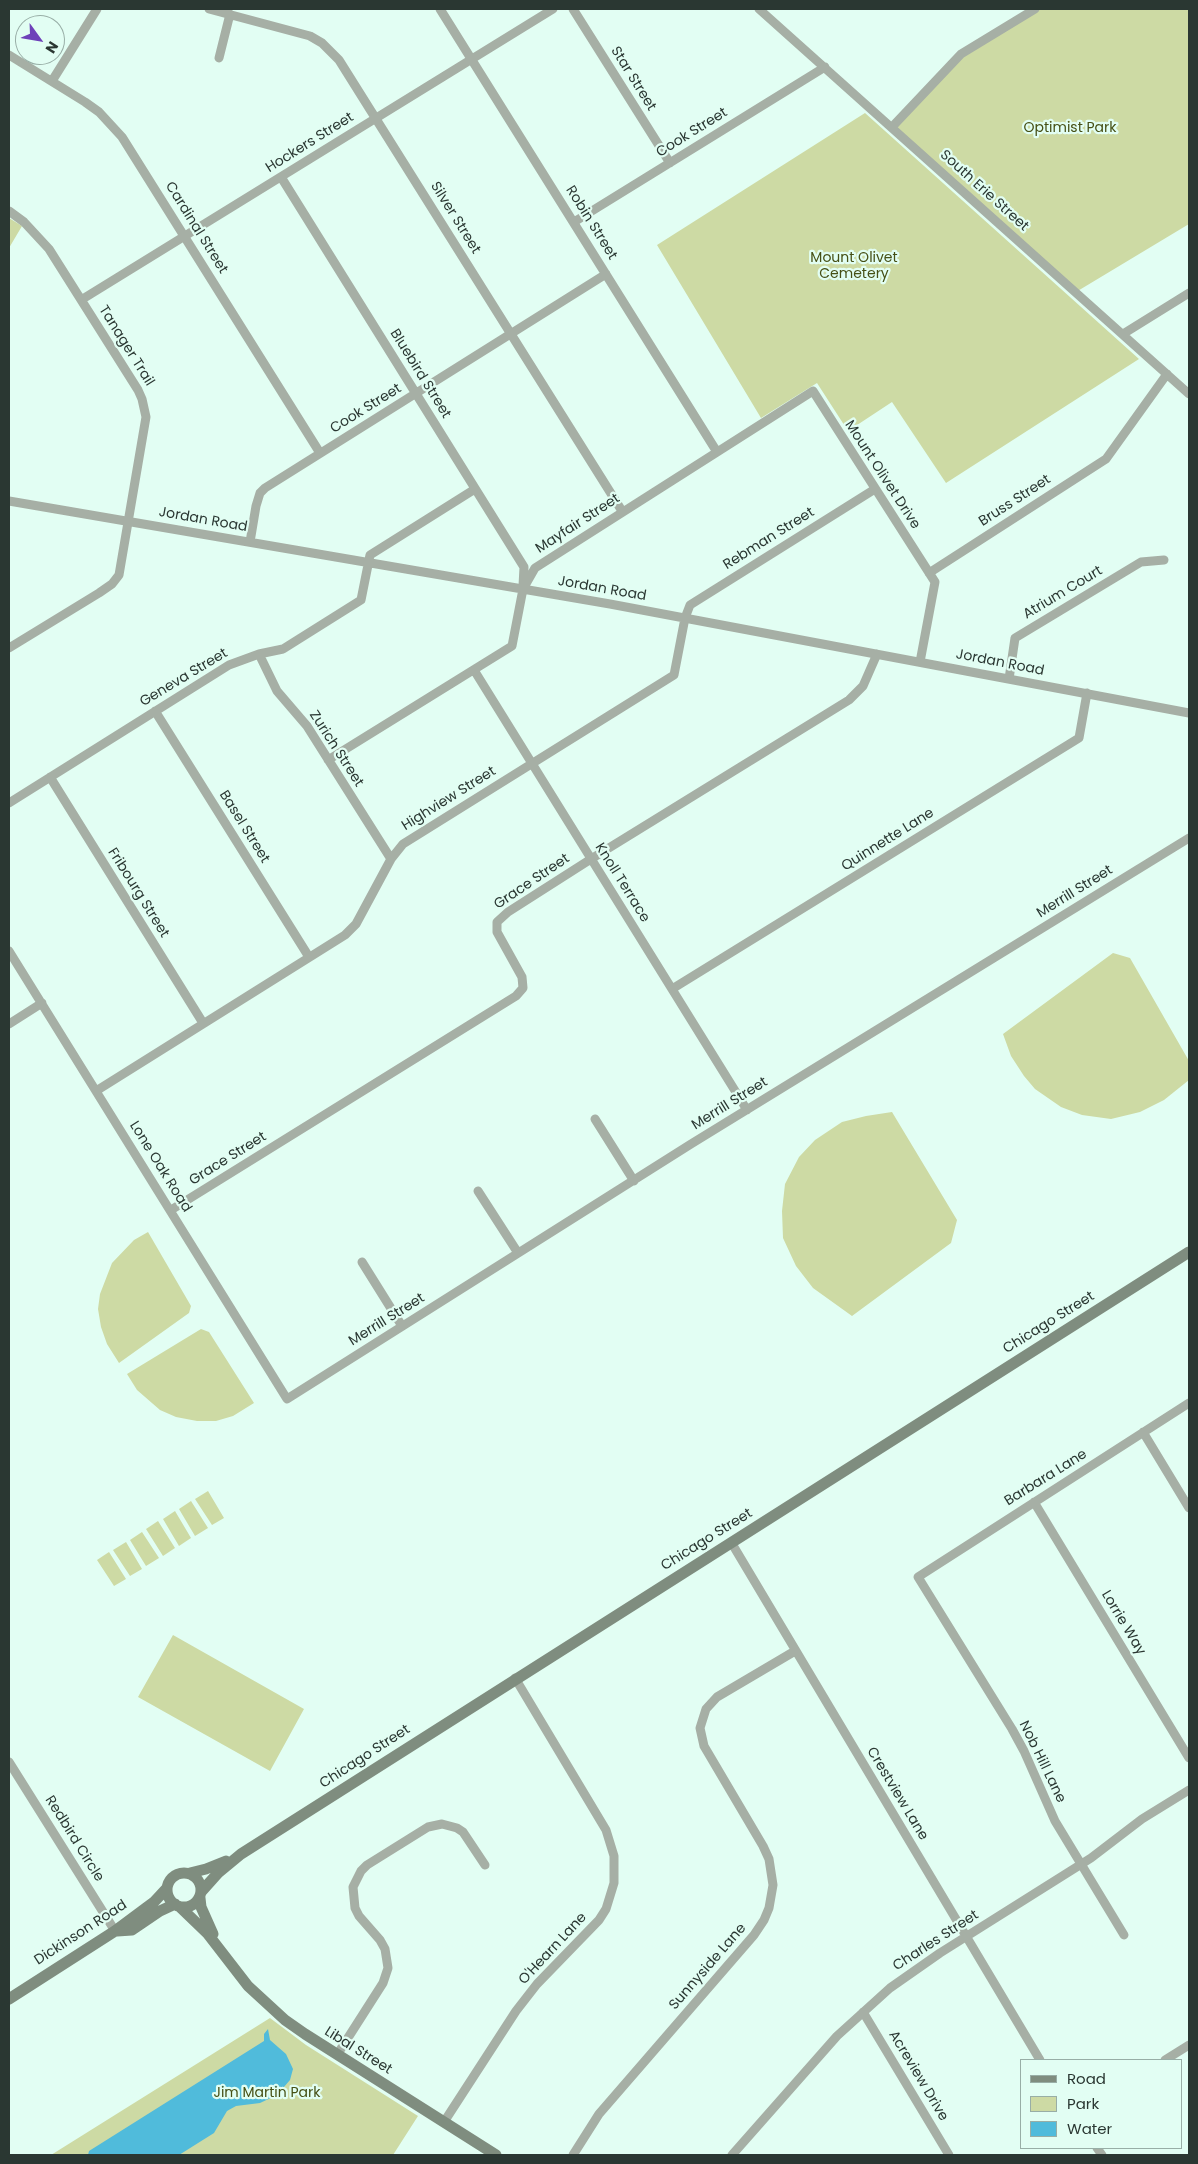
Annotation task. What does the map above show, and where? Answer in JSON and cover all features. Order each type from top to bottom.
[{"type":"street","points":[[52,81],[97,9]]},
{"type":"street","name":"Silver Street","points":[[209,9],[299,32],[322,43],[339,60],[622,511]]},
{"type":"street","name":"Robin Street","points":[[440,9],[717,452]]},
{"type":"street","name":"Hockers Street","points":[[82,300],[553,9]]},
{"type":"street","name":"Star Street","points":[[573,9],[670,163]]},
{"type":"street","name":"South Erie Street","points":[[759,9],[1189,394]]},
{"type":"street","points":[[892,127],[961,54],[1034,9]]},
{"type":"street","points":[[219,58],[230,14]]},
{"type":"street","name":"Cardinal Street","points":[[9,55],[85,102],[111,124],[122,137],[320,453]]},
{"type":"street","name":"Cook Street","points":[[574,222],[825,67]]},
{"type":"street","name":"Bluebird Street","points":[[280,177],[524,567],[523,589]]},
{"type":"street","name":"Tanager Trail","points":[[9,211],[24,222],[49,249],[82,300],[138,390],[144,407],[146,427],[119,575],[112,584],[9,648]]},
{"type":"street","name":"Cook Street","points":[[250,542],[260,493],[320,453],[606,274]]},
{"type":"street","points":[[1123,334],[1189,293]]},
{"type":"street","name":"Bruss Street","points":[[929,573],[1106,459],[1168,374]]},
{"type":"street","name":"Mayfair Street","points":[[328,760],[512,646],[523,589],[536,568],[622,511],[813,391]]},
{"type":"street","name":"Mount Olivet Drive","points":[[813,391],[929,573]]},
{"type":"street","points":[[367,563],[370,555],[475,489]]},
{"type":"street","name":"Rebman Street","points":[[684,618],[690,605],[875,489]]},
{"type":"street","name":"Jordan Road","points":[[9,501],[523,589],[1189,712]]},
{"type":"street","name":"Atrium Court","points":[[1009,679],[1015,638],[1141,562],[1164,560]]},
{"type":"street","name":"Geneva Street","points":[[9,803],[229,666],[259,654],[282,649],[361,600],[367,563]]},
{"type":"street","points":[[920,662],[934,582],[929,573]]},
{"type":"street","name":"Highview Street","points":[[96,1091],[345,935],[356,924],[390,859],[403,844],[674,675],[684,618]]},
{"type":"street","name":"Zurich Street","points":[[259,654],[277,691],[307,726],[390,859]]},
{"type":"street","name":"Grace Street","points":[[171,1210],[516,996],[523,988],[522,977],[497,932],[497,922],[508,912],[591,859],[849,700],[863,686],[877,654]]},
{"type":"street","name":"Knoll Terrace","points":[[474,670],[747,1110]]},
{"type":"street","name":"Quinnette Lane","points":[[672,989],[1079,738],[1087,694]]},
{"type":"street","name":"Basel Street","points":[[155,711],[309,957]]},
{"type":"street","name":"Fribourg Street","points":[[50,778],[203,1023]]},
{"type":"street","name":"Merrill Street","points":[[287,1399],[747,1110],[1189,838]]},
{"type":"street","name":"Lone Oak Road","points":[[9,951],[287,1399]]},
{"type":"street","points":[[9,1024],[42,1003]]},
{"type":"street","points":[[595,1119],[634,1181]]},
{"type":"street","points":[[478,1191],[518,1254]]},
{"type":"street","name":"Chicago Street","points":[[200,1895],[218,1872],[241,1854],[1189,1252]]},
{"type":"street","points":[[362,1262],[402,1326]]},
{"type":"street","name":"Barbara Lane","points":[[918,1577],[1189,1403]]},
{"type":"street","points":[[1143,1432],[1189,1508]]},
{"type":"street","name":"Lorrie Way","points":[[1034,1502],[1189,1758]]},
{"type":"street","name":"Crestview Lane","points":[[731,1542],[1039,2059]]},
{"type":"street","name":"Nob Hill Lane","points":[[918,1577],[1016,1736],[1055,1821],[1124,1935]]},
{"type":"street","name":"Sunnyside Lane","points":[[573,2155],[599,2114],[754,1936],[764,1920],[770,1903],[773,1885],[769,1859],[704,1746],[700,1728],[706,1709],[717,1697],[795,1650]]},
{"type":"street","name":"O'Hearn Lane","points":[[444,2122],[516,2011],[537,1984],[598,1920],[608,1902],[614,1883],[614,1856],[606,1830],[516,1678]]},
{"type":"street","name":"Redbird Circle","points":[[9,1762],[115,1931]]},
{"type":"street","name":"Charles Street","points":[[732,2155],[813,2062],[863,2012],[915,1970],[1081,1864],[1142,1819],[1189,1790]]},
{"type":"street","points":[[337,2055],[383,1983],[388,1968],[385,1949],[355,1908],[353,1887],[361,1871],[367,1865],[428,1827],[442,1824],[457,1828],[463,1832],[485,1865]]},
{"type":"street","name":"Chicago Street","points":[[190,1873],[206,1869],[241,1854]]},
{"type":"street","points":[[190,1873],[200,1882],[200,1895],[191,1906],[177,1905],[168,1898],[167,1888],[169,1881],[176,1874],[190,1873]]},
{"type":"street","name":"Dickinson Road","points":[[9,1999],[115,1931],[154,1902],[167,1888]]},
{"type":"street","name":"Libal Street","points":[[200,1895],[206,1920],[222,1951]]},
{"type":"street","name":"Libal Street","points":[[177,1905],[222,1951],[248,1986],[304,2034],[496,2155]]},
{"type":"street","name":"Dickinson Road","points":[[115,1931],[132,1930],[160,1911],[177,1905]]},
{"type":"street","name":"Acreview Drive","points":[[863,2012],[949,2155]]},
{"type":"street","points":[[1167,2059],[1189,2045]]},
{"type":"green space","name":"Optimist Park","points":[[1035,9],[1189,9],[1189,224],[1076,292],[892,127],[961,54]]},
{"type":"green space","name":"Mount Olivet Cemetery","points":[[865,113],[1139,359],[946,483],[892,402],[848,431],[817,383],[761,418],[657,245]]},
{"type":"green space","points":[[9,218],[22,226],[9,248]]},
{"type":"green space","points":[[1113,953],[1130,958],[1189,1061],[1189,1080],[1164,1100],[1140,1112],[1111,1119],[1082,1115],[1061,1107],[1035,1089],[1011,1056],[1003,1034]]},
{"type":"green space","points":[[892,1112],[957,1220],[951,1243],[852,1316],[813,1288],[796,1266],[783,1238],[782,1211],[785,1184],[799,1157],[815,1140],[842,1122]]},
{"type":"green space","points":[[148,1232],[191,1306],[189,1313],[119,1363],[107,1344],[101,1327],[98,1309],[100,1294],[112,1263],[134,1240]]},
{"type":"green space","points":[[201,1329],[209,1332],[254,1403],[233,1416],[216,1421],[197,1421],[176,1417],[160,1410],[137,1390],[127,1374]]},
{"type":"green space","points":[[208,1491],[224,1518],[212,1525],[195,1499]]},
{"type":"green space","points":[[191,1501],[208,1528],[195,1536],[179,1509]]},
{"type":"green space","points":[[175,1511],[191,1538],[179,1546],[163,1519]]},
{"type":"green space","points":[[158,1521],[175,1548],[163,1556],[146,1529]]},
{"type":"green space","points":[[142,1532],[159,1558],[146,1566],[130,1540]]},
{"type":"green space","points":[[126,1542],[142,1569],[130,1576],[113,1550]]},
{"type":"green space","points":[[109,1552],[126,1579],[114,1586],[97,1560]]},
{"type":"green space","points":[[173,1635],[304,1709],[270,1771],[138,1697]]},
{"type":"green space","name":"Jim Martin Park","points":[[270,2018],[306,2045],[418,2116],[393,2155],[51,2155]]},
{"type":"water","points":[[268,2029],[270,2040],[286,2054],[293,2069],[290,2080],[277,2095],[260,2103],[236,2106],[227,2111],[214,2133],[179,2155],[88,2155],[89,2151],[264,2041],[264,2034]]}]
